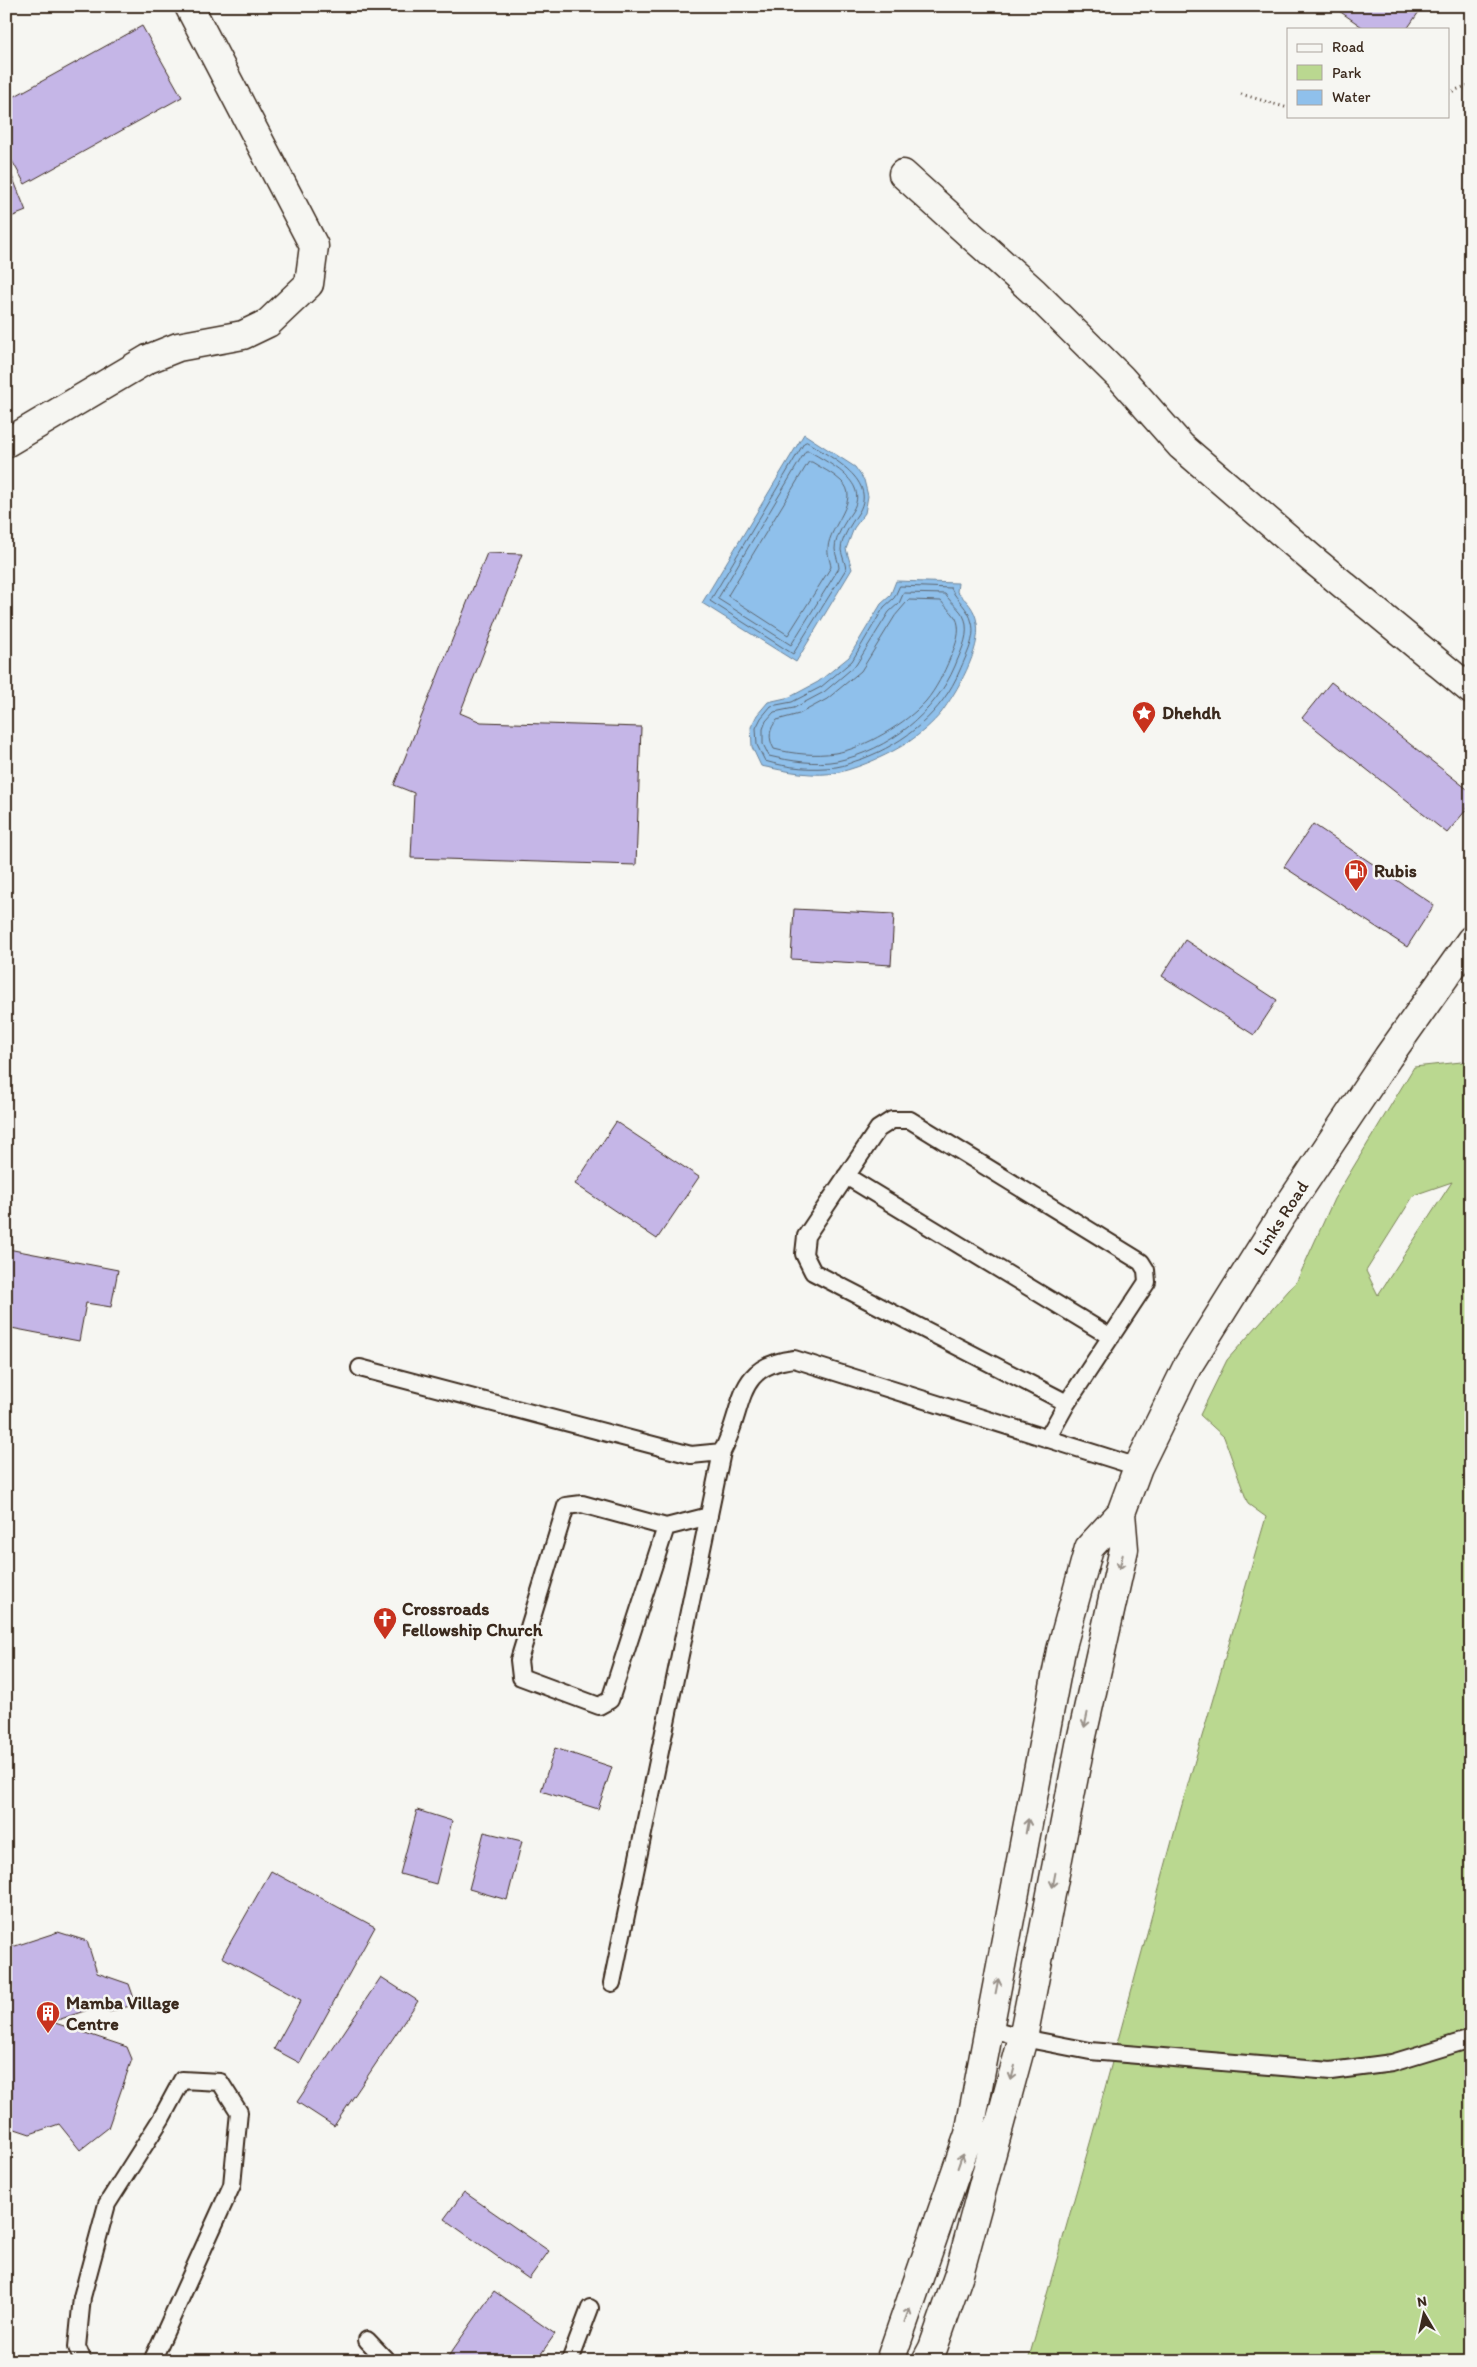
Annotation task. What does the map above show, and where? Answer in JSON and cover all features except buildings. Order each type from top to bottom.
[{"type":"main road","points":[[6,443],[148,359],[178,347],[243,336],[268,323],[309,284],[314,246],[189,6]]},
{"type":"main road","points":[[903,174],[1034,292],[1121,378],[1181,446],[1310,558],[1471,690]]},
{"type":"main road","name":"Links Road","points":[[1121,1513],[1138,1467],[1187,1367],[1281,1217],[1388,1057],[1471,940]]},
{"type":"main road","points":[[890,2361],[969,2134],[1061,1650],[1089,1548],[1121,1513]]},
{"type":"main road","points":[[926,2361],[933,2348],[959,2274],[1022,2038],[1080,1745],[1124,1549],[1121,1513]]},
{"type":"lane","points":[[1047,1439],[1067,1403],[1147,1282],[1146,1270],[1142,1262],[910,1120],[892,1120],[878,1129],[806,1236],[804,1254],[813,1272],[1067,1403]]},
{"type":"lane","points":[[846,1176],[1111,1337]]},
{"type":"lane","points":[[612,1983],[722,1452],[732,1434],[748,1380],[761,1368],[778,1361],[794,1359],[1138,1467]]},
{"type":"lane","points":[[360,1368],[691,1455],[722,1452]]},
{"type":"lane","points":[[666,1527],[610,1700],[599,1706],[521,1677],[519,1660],[566,1506],[582,1504],[666,1527],[709,1516]]},
{"type":"lane","points":[[990,2028],[1022,2038],[1090,2051],[1330,2071],[1392,2063],[1471,2039]]},
{"type":"lane","points":[[83,2361],[77,2347],[82,2297],[107,2204],[161,2119],[182,2080],[220,2082],[239,2112],[232,2185],[152,2361]]},
{"type":"lane","points":[[570,2361],[590,2308]]},
{"type":"lane","points":[[367,2340],[387,2361]]},
{"type":"path","points":[[1450,93],[1471,84]]},
{"type":"path","points":[[1241,94],[1287,108]]},
{"type":"green space","points":[[1471,1061],[1471,2361],[1028,2361],[1092,2136],[1179,1815],[1266,1517],[1248,1504],[1224,1437],[1200,1415],[1227,1360],[1297,1281],[1334,1199],[1414,1067]],"holes":[[[1452,1182],[1378,1295],[1366,1271],[1414,1195]]]},
{"type":"water","points":[[804,434],[855,467],[864,480],[868,496],[865,513],[854,528],[846,549],[852,569],[796,662],[702,603]]},
{"type":"water","points":[[896,581],[958,583],[957,592],[970,606],[976,618],[978,634],[972,658],[954,694],[941,713],[922,732],[902,746],[876,759],[840,772],[811,774],[761,766],[752,747],[751,727],[757,715],[768,702],[790,697],[818,682],[849,657],[881,604],[890,596]]},
{"type":"place","name":"Dhehdh","points":[[1144,734]]},
{"type":"place","name":"Rubis","points":[[1356,892]]},
{"type":"place","name":"Crossroads Fellowship Church","points":[[385,1640]]},
{"type":"place","name":"Mamba Village Centre","points":[[48,2034]]}]
